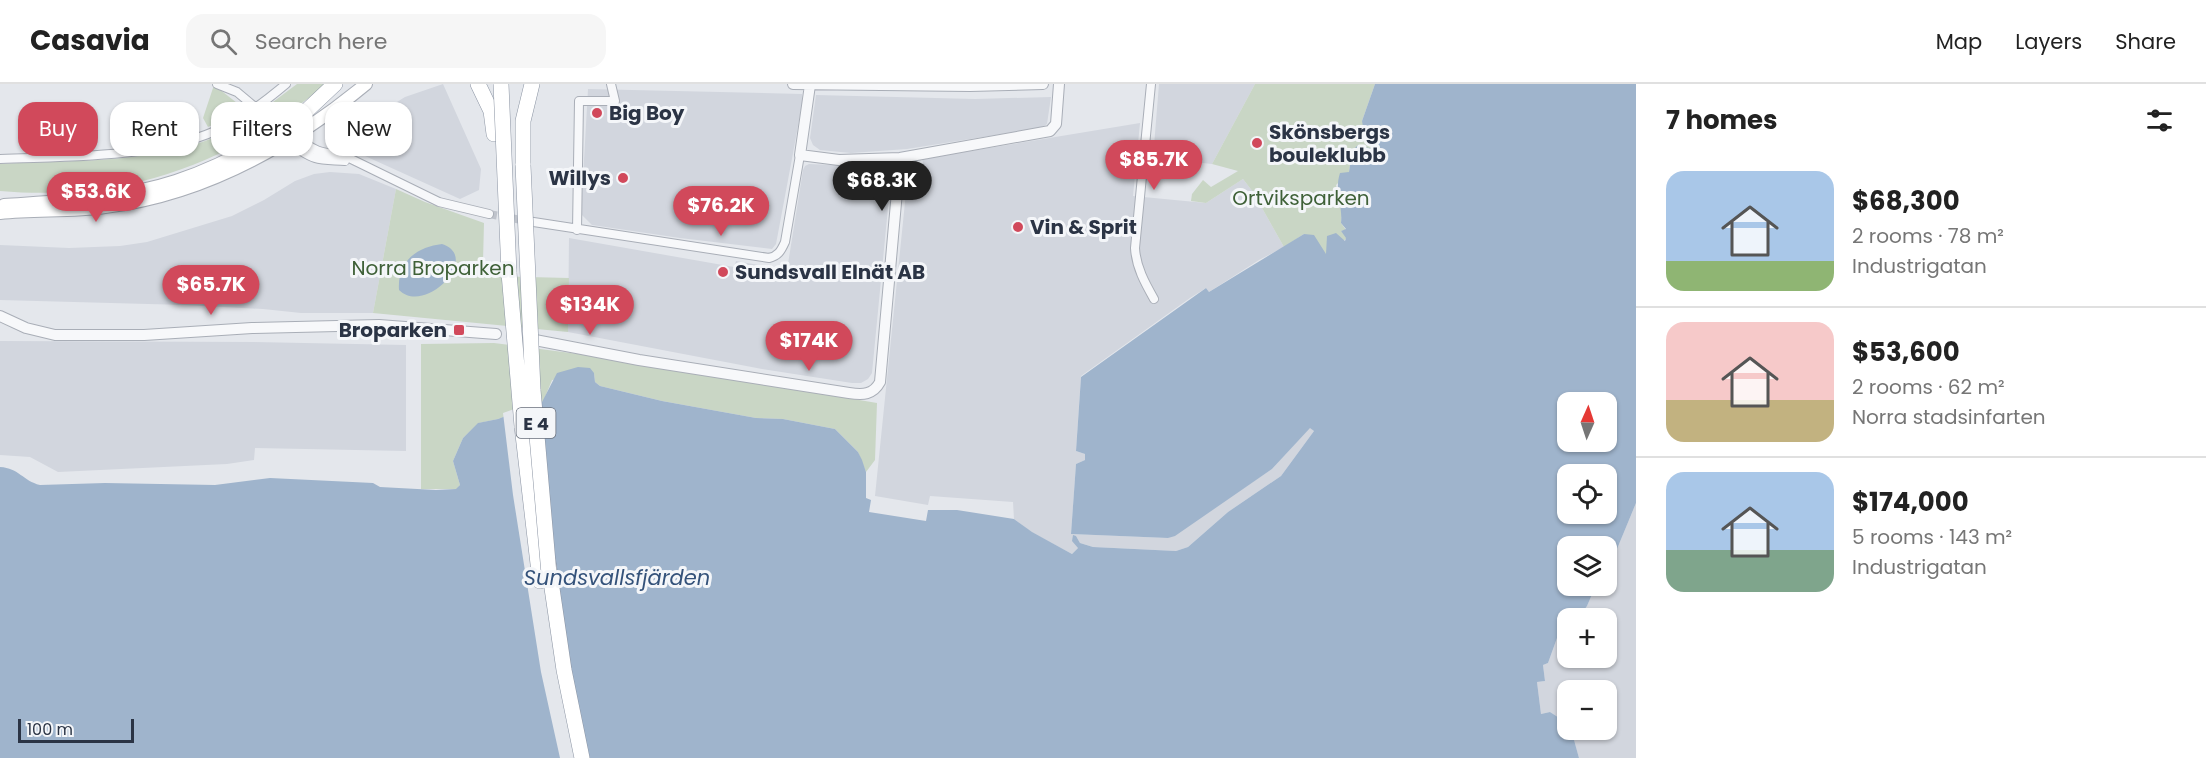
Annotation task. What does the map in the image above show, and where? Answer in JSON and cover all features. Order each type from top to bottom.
[{"type":"highway","points":[[313,111],[335,84]]},
{"type":"highway","name":"E 4","points":[[478,84],[491,111],[494,134],[499,262],[505,334],[509,372],[522,426]]},
{"type":"highway","name":"E 4","points":[[501,84],[509,273],[522,426],[544,613],[556,685],[572,758]]},
{"type":"highway","name":"E 4","points":[[511,84],[515,202],[528,389],[549,574],[564,670],[582,758]]},
{"type":"highway","name":"E 4","points":[[532,84],[526,104],[523,165],[533,390],[549,574]]},
{"type":"main road","points":[[313,113],[344,84]]},
{"type":"main road","points":[[313,120],[323,118],[366,84]]},
{"type":"main road","points":[[0,205],[104,196],[175,182],[236,156]]},
{"type":"main road","points":[[0,213],[70,211],[142,201],[200,184],[262,156]]},
{"type":"main road","points":[[0,196],[50,202]]},
{"type":"street","points":[[218,84],[237,92],[249,102]]},
{"type":"street","points":[[264,102],[286,84]]},
{"type":"street","points":[[577,230],[579,101],[615,101],[611,84]]},
{"type":"street","points":[[793,84],[1043,84]]},
{"type":"street","points":[[800,155],[838,160],[900,158],[1050,131],[1056,124],[1059,84]]},
{"type":"street","points":[[1151,84],[1135,256],[1143,279],[1154,299]]},
{"type":"street","points":[[527,221],[769,258],[775,257],[785,242],[810,85]]},
{"type":"street","points":[[0,159],[112,153],[163,146],[211,132]]},
{"type":"street","points":[[313,148],[340,155],[439,202],[489,214]]},
{"type":"street","points":[[310,156],[360,164]]},
{"type":"street","points":[[535,340],[639,360],[860,395],[873,392],[880,382],[900,158]]},
{"type":"street","points":[[0,316],[26,328],[55,334],[144,335],[252,328],[379,325],[494,334]]},
{"type":"shaded area","points":[[443,84],[481,169],[479,190],[460,199],[365,156],[412,156],[412,102],[397,102]]},
{"type":"shaded area","points":[[1159,84],[1255,84],[1212,164],[1153,158]]},
{"type":"shaded area","points":[[588,89],[802,94],[776,244],[772,249],[592,225],[581,214]]},
{"type":"shaded area","points":[[816,95],[975,99],[1051,97],[1047,124],[1041,128],[907,149],[851,153],[820,150],[813,145],[810,138]]},
{"type":"shaded area","points":[[1140,123],[1133,196],[1206,203],[1243,179],[1253,192],[1284,247],[1209,292],[1206,288],[1190,298],[1081,376],[1076,451],[1085,454],[1085,460],[1076,464],[1071,534],[1168,538],[1272,469],[1310,427],[1314,431],[1281,476],[1228,512],[1188,547],[1176,551],[1093,547],[1080,543],[1076,536],[1078,548],[1072,554],[1031,532],[1014,519],[1013,502],[930,496],[928,505],[875,496],[908,173],[915,163],[923,163],[922,159]]},
{"type":"shaded area","points":[[809,164],[880,167],[886,168],[891,177],[872,373],[868,379],[861,383],[852,383],[762,369],[568,332],[569,238],[734,267],[736,261],[787,270],[803,170]]},
{"type":"shaded area","points":[[330,172],[359,174],[396,189],[373,313],[301,313],[185,305],[0,300],[0,245],[69,248],[120,246],[147,242],[232,216],[295,181],[314,174]]},
{"type":"shaded area","points":[[0,341],[406,345],[406,451],[255,448],[254,460],[227,464],[58,472],[30,457],[0,455]]},
{"type":"shaded area","points":[[1636,503],[1636,758],[1579,758],[1574,740],[1617,740],[1617,680],[1557,680],[1557,717],[1550,712],[1541,714],[1537,682],[1545,681],[1543,665],[1548,663],[1557,638],[1557,668],[1617,668],[1617,608],[1586,608],[1591,596],[1617,596],[1617,549]]},
{"type":"green space","points":[[297,84],[326,84],[302,102],[272,102]]},
{"type":"green space","name":"Ortviksparken","points":[[1255,84],[1375,84],[1362,121],[1381,147],[1380,152],[1352,151],[1349,172],[1336,185],[1342,214],[1341,223],[1346,230],[1341,231],[1347,238],[1326,255],[1304,234],[1284,247],[1253,192],[1243,179],[1206,203],[1191,201],[1192,194],[1203,180],[1211,187],[1238,171],[1212,164]]},
{"type":"green space","points":[[214,85],[236,102],[211,102],[211,126],[208,127],[203,118]]},
{"type":"green space","points":[[211,139],[211,156],[214,156],[174,172],[133,183],[91,190],[46,193],[0,191],[0,164],[140,156],[199,156],[199,142]]},
{"type":"green space","name":"Norra Broparken","points":[[396,189],[484,223],[483,262],[489,276],[569,278],[568,332],[373,313]]},
{"type":"green space","points":[[494,343],[616,359],[877,403],[875,460],[866,472],[858,452],[835,429],[662,401],[600,386],[595,382],[594,373],[552,380],[543,402],[498,419],[479,423],[463,438],[453,461],[460,485],[457,489],[421,489],[421,344]]},
{"type":"water","name":"Sundsvallsfjärden","points":[[1375,84],[1636,84],[1636,503],[1617,549],[1617,536],[1557,536],[1557,596],[1591,596],[1586,608],[1557,608],[1557,638],[1548,663],[1543,665],[1545,681],[1537,682],[1541,714],[1550,712],[1557,717],[1557,740],[1574,740],[1579,758],[0,758],[0,467],[12,470],[40,485],[105,483],[215,485],[270,478],[373,483],[380,487],[456,489],[460,485],[453,461],[463,438],[478,423],[498,419],[542,402],[557,373],[578,367],[590,368],[594,373],[595,382],[600,386],[662,401],[835,429],[858,452],[862,460],[866,472],[866,498],[871,500],[869,512],[926,521],[928,510],[957,510],[1014,519],[1032,532],[1072,554],[1078,548],[1072,541],[1073,535],[1080,543],[1093,547],[1176,551],[1188,547],[1228,512],[1281,476],[1314,431],[1310,428],[1272,469],[1175,536],[1168,538],[1071,534],[1076,464],[1085,460],[1085,454],[1076,451],[1081,377],[1206,288],[1209,292],[1304,234],[1314,235],[1326,254],[1327,236],[1336,233],[1345,241],[1346,238],[1341,231],[1346,229],[1341,223],[1338,180],[1340,173],[1349,172],[1352,151],[1358,145],[1380,151],[1380,147],[1365,138],[1362,121]]},
{"type":"water","points":[[442,244],[453,251],[456,260],[453,271],[445,282],[422,296],[410,296],[399,290],[401,271],[410,258],[416,252]]},
{"type":"pier","points":[[538,400],[554,575],[587,758],[560,758],[541,672],[513,495],[503,413]]},
{"type":"tunnel","points":[[489,214],[527,221]]},
{"type":"place","name":"Big Boy","points":[[597,113]]},
{"type":"place","name":"Skönsbergs bouleklubb","points":[[1257,143]]},
{"type":"place","name":"Willys","points":[[623,178]]},
{"type":"place","name":"Vin & Sprit","points":[[1018,227]]},
{"type":"place","name":"Sundsvall Elnät AB","points":[[723,272]]},
{"type":"place","name":"Broparken","points":[[459,330]]}]
